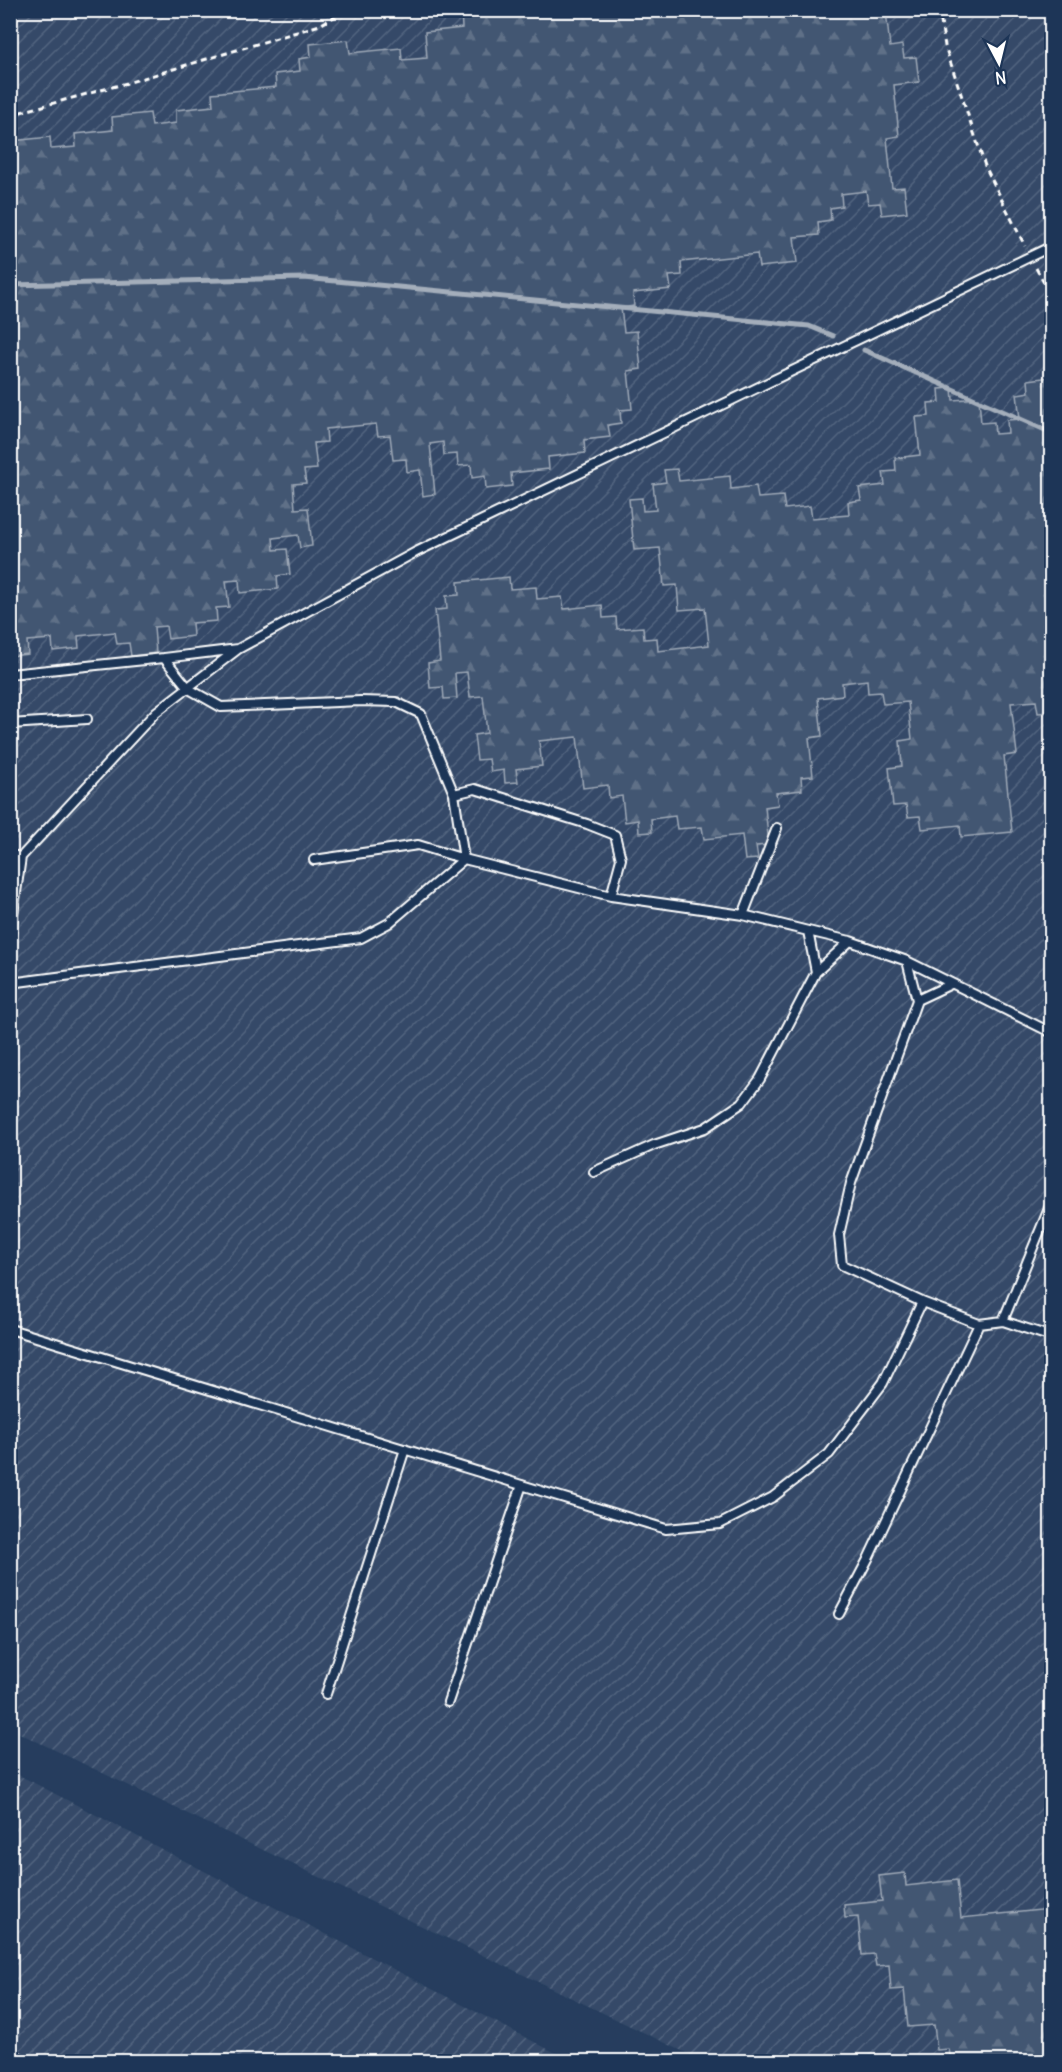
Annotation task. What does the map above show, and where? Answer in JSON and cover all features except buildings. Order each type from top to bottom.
[{"type":"street","points":[[10,2057],[19,2061]]},
{"type":"lane","points":[[10,948],[21,857],[156,712],[189,689],[238,649],[416,552],[1052,246]]},
{"type":"lane","points":[[10,674],[238,649]]},
{"type":"lane","points":[[164,658],[189,689],[220,707],[360,701],[396,702],[421,714],[454,794],[464,859]]},
{"type":"lane","points":[[10,724],[87,719]]},
{"type":"lane","points":[[454,794],[475,789],[615,835],[621,859],[612,896]]},
{"type":"lane","points":[[743,915],[777,828]]},
{"type":"lane","points":[[314,860],[418,845],[464,859],[612,896],[743,915],[808,930],[850,941],[907,961],[1052,1034]]},
{"type":"lane","points":[[10,855],[21,857]]},
{"type":"lane","points":[[10,983],[362,938],[389,922],[464,859]]},
{"type":"lane","points":[[808,930],[816,972]]},
{"type":"lane","points":[[594,1172],[654,1145],[705,1128],[742,1103],[760,1079],[816,972],[850,941]]},
{"type":"lane","points":[[907,961],[917,1000],[851,1183],[840,1235],[842,1265],[922,1302],[979,1324],[1003,1322],[1052,1337]]},
{"type":"lane","points":[[917,1000],[951,984]]},
{"type":"lane","points":[[1003,1322],[1052,1201]]},
{"type":"lane","points":[[10,1329],[666,1528],[720,1524],[773,1497],[829,1454],[883,1383],[922,1302]]},
{"type":"lane","points":[[839,1614],[868,1559],[979,1324]]},
{"type":"lane","points":[[326,1694],[405,1449]]},
{"type":"lane","points":[[448,1702],[522,1485]]},
{"type":"path","points":[[10,115],[127,83],[320,25],[346,10]]},
{"type":"path","points":[[939,10],[945,46],[985,166],[1052,298]]},
{"type":"shaded area","points":[[10,11],[1051,11],[1051,2061],[703,2061],[11,1729]]},
{"type":"shaded area","points":[[11,1771],[571,2061],[11,2061]]},
{"type":"green space","points":[[461,11],[886,11],[890,47],[902,45],[904,58],[916,57],[919,82],[894,85],[899,136],[887,138],[892,188],[904,187],[907,212],[882,215],[880,203],[868,204],[866,191],[841,194],[842,206],[830,208],[831,220],[818,222],[819,235],[794,237],[797,263],[759,267],[757,254],[681,262],[682,275],[669,276],[671,289],[633,293],[634,306],[621,308],[624,332],[637,331],[641,369],[628,371],[632,409],[620,410],[621,423],[608,425],[610,437],[584,440],[585,453],[548,457],[549,469],[511,473],[512,486],[486,489],[485,476],[472,478],[471,465],[458,466],[457,454],[444,455],[443,442],[430,444],[435,494],[423,496],[420,470],[407,472],[406,459],[393,460],[390,435],[378,436],[376,424],[326,429],[327,442],[314,443],[317,469],[304,470],[306,483],[293,484],[295,509],[308,508],[312,546],[300,548],[298,535],[273,538],[274,550],[287,549],[290,574],[277,576],[278,589],[240,593],[239,580],[226,581],[229,607],[216,608],[217,621],[192,623],[193,636],[168,639],[166,626],[154,627],[156,653],[131,656],[129,643],[117,644],[115,632],[78,636],[79,648],[53,651],[52,639],[27,641],[28,654],[11,656],[11,141],[50,137],[51,149],[76,147],[75,134],[113,130],[112,117],[150,113],[152,126],[176,123],[176,110],[213,106],[212,93],[276,87],[275,74],[300,71],[299,59],[311,57],[310,44],[348,40],[350,53],[401,48],[402,60],[427,58],[425,32],[462,28]]},
{"type":"green space","points":[[1051,377],[1051,712],[1038,713],[1036,701],[1011,703],[1017,754],[1004,756],[1012,832],[961,837],[960,825],[922,829],[920,816],[908,817],[906,805],[893,806],[889,768],[902,766],[900,741],[912,739],[908,702],[883,704],[881,692],[868,693],[867,680],[842,683],[843,695],[818,698],[822,736],[809,738],[813,776],[801,777],[802,790],[776,793],[778,805],[765,807],[769,845],[756,846],[758,859],[745,860],[742,835],[704,839],[702,827],[677,829],[675,816],[651,819],[652,832],[639,833],[638,820],[625,822],[622,796],[609,798],[608,785],[583,788],[577,737],[539,741],[542,766],[516,769],[518,782],[505,783],[504,770],[491,772],[489,759],[477,760],[474,735],[487,733],[483,696],[470,697],[467,672],[455,673],[457,698],[444,699],[443,687],[430,688],[428,663],[440,661],[435,610],[447,609],[446,596],[459,595],[458,582],[509,577],[510,589],[536,587],[537,599],[562,597],[564,609],[602,605],[603,618],[616,617],[617,629],[643,627],[644,639],[657,638],[658,651],[709,645],[705,608],[679,610],[677,585],[664,586],[660,548],[634,550],[629,499],[642,498],[643,511],[656,510],[653,484],[666,482],[664,470],[677,469],[679,481],[730,476],[731,489],[756,486],[758,498],[783,496],[785,509],[810,506],[812,518],[849,515],[848,502],[861,500],[859,488],[885,485],[883,472],[896,471],[895,458],[920,455],[916,417],[929,416],[928,403],[940,402],[939,389],[952,388],[953,400],[979,398],[981,423],[994,422],[995,434],[1008,433],[1007,420],[1020,419],[1017,394],[1029,392],[1028,380]]},
{"type":"green space","points":[[905,1873],[906,1886],[957,1880],[961,1918],[1050,1909],[1051,2061],[951,2061],[949,2049],[937,2050],[934,2025],[908,2027],[904,1989],[891,1990],[889,1965],[876,1966],[874,1954],[862,1955],[858,1917],[845,1918],[844,1905],[882,1901],[879,1876]]},
{"type":"waterway","points":[[10,285],[304,278],[809,326],[833,336]]},
{"type":"waterway","points":[[864,350],[1052,433]]}]
